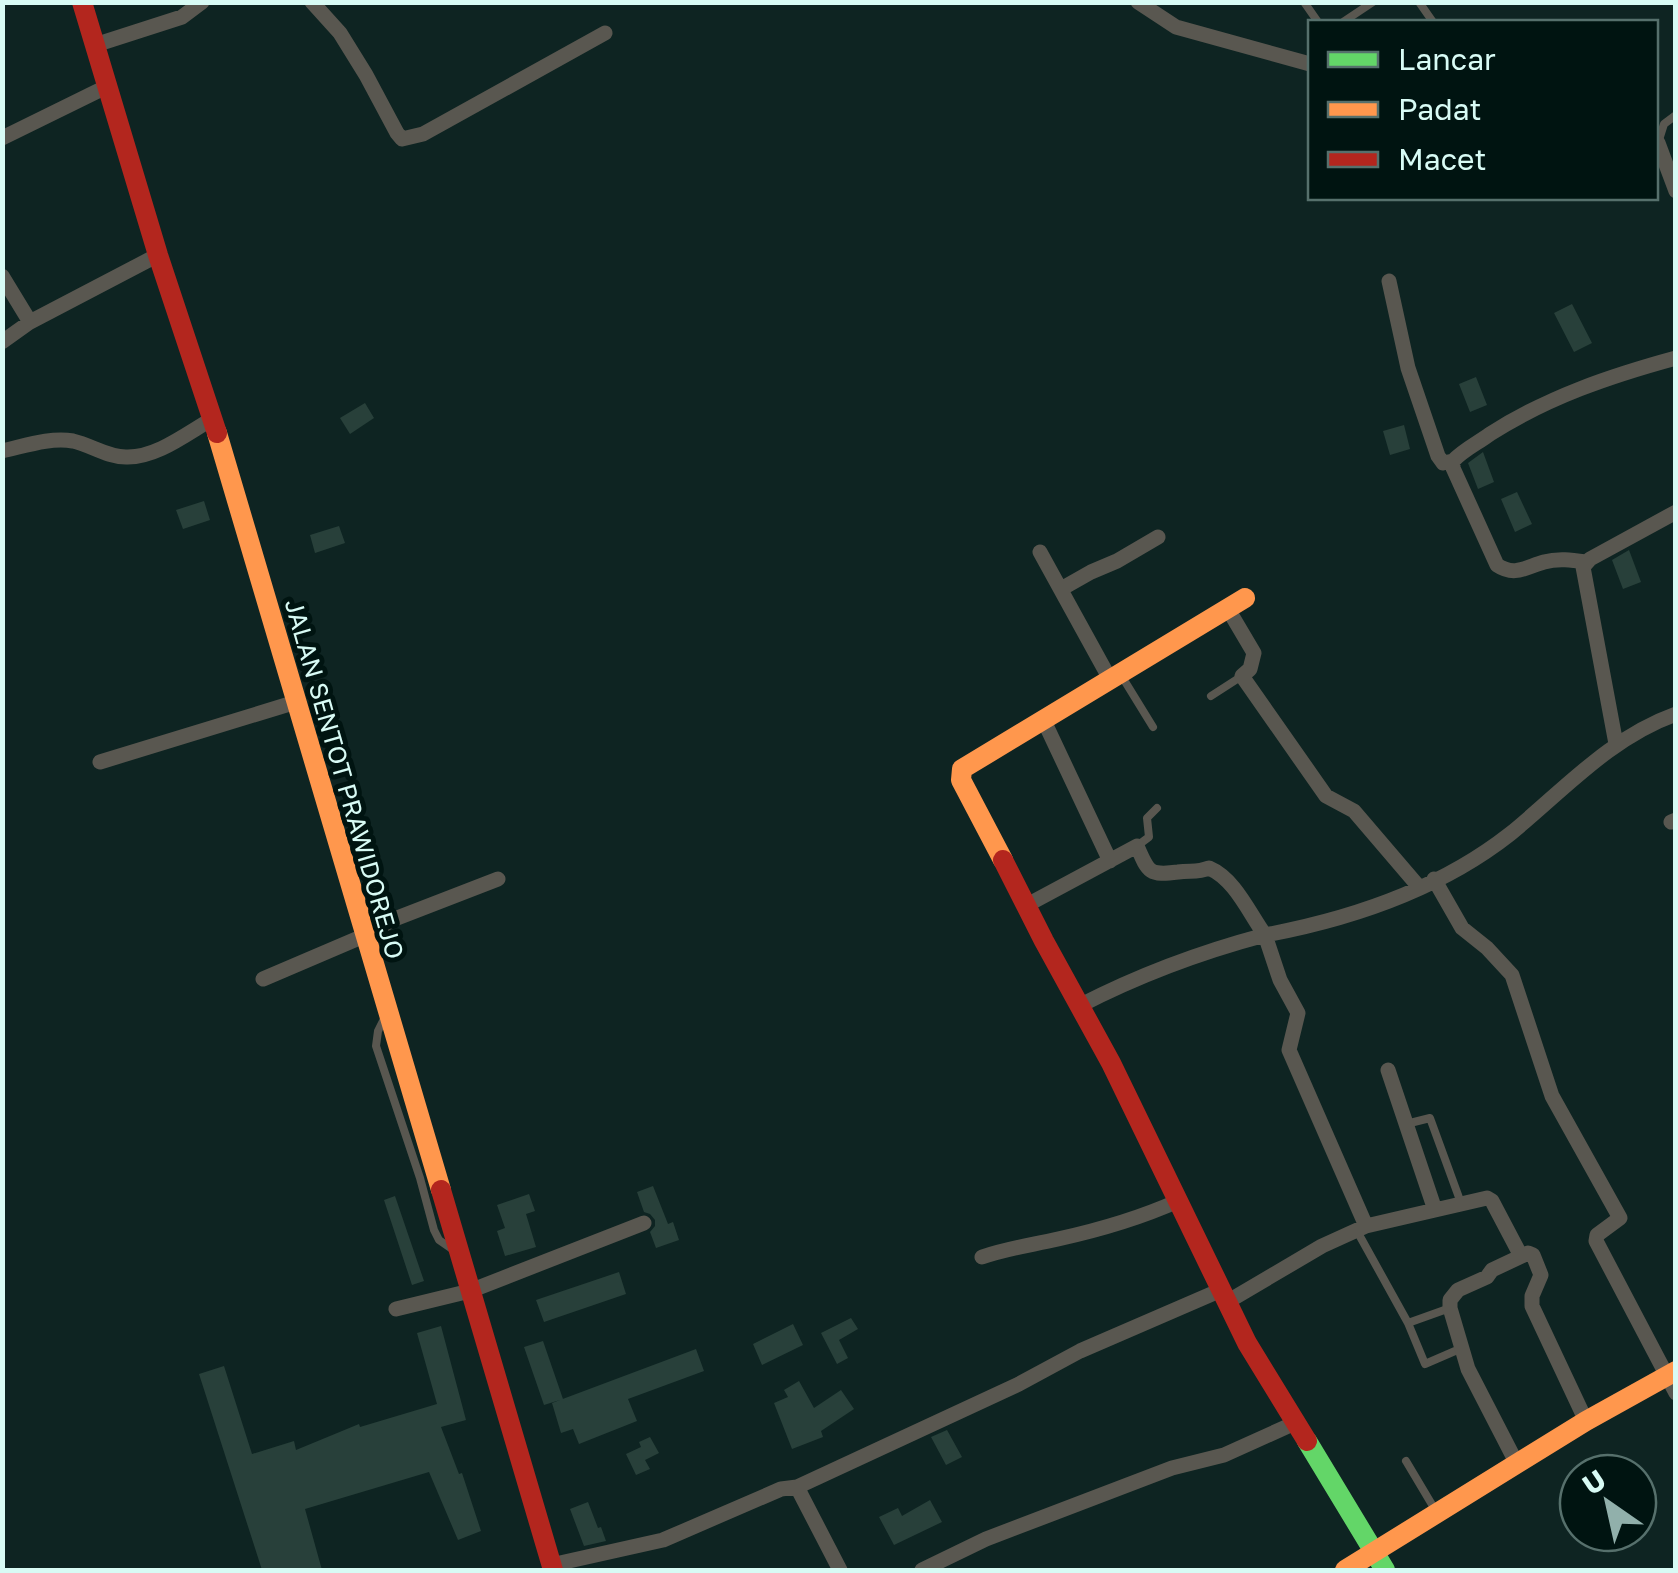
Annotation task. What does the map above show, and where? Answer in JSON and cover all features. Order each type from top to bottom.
[{"type":"main road","name":"JALAN SENTOT PRAWIDOREJO","points":[[82,2],[212,420],[552,1568]]},
{"type":"main road","points":[[1236,604],[966,766],[960,774],[1111,1063],[1246,1343],[1385,1570]]},
{"type":"main road","points":[[1344,1570],[1586,1421],[1673,1380]]},
{"type":"street","points":[[312,2],[340,33],[402,139],[423,134],[605,33]]},
{"type":"street","points":[[1138,2],[1176,27],[1308,63]]},
{"type":"street","points":[[96,44],[182,18],[201,3]]},
{"type":"street","points":[[2,138],[108,86]]},
{"type":"street","points":[[1658,146],[1676,191]]},
{"type":"street","points":[[2,342],[30,322],[158,255]]},
{"type":"street","points":[[2,276],[30,322]]},
{"type":"street","points":[[1389,280],[1408,368],[1443,464],[1555,398],[1621,373],[1676,358]]},
{"type":"street","points":[[2,451],[60,439],[127,457],[154,452],[212,420]]},
{"type":"street","points":[[1452,461],[1497,565],[1512,572],[1561,559],[1586,562],[1676,512]]},
{"type":"street","points":[[1061,589],[1158,537]]},
{"type":"street","points":[[1040,552],[1116,678]]},
{"type":"street","points":[[1586,562],[1585,578],[1616,744]]},
{"type":"street","points":[[1236,604],[1254,653],[1250,669],[1242,676],[1326,796],[1354,811],[1427,883],[1462,928],[1512,975],[1552,1096],[1620,1218],[1597,1235],[1596,1241],[1673,1380]]},
{"type":"street","points":[[100,762],[296,702]]},
{"type":"street","points":[[1080,1006],[1150,972],[1215,948],[1369,910],[1427,883],[1508,836],[1605,751],[1676,714]]},
{"type":"street","points":[[1044,720],[1110,860]]},
{"type":"street","points":[[1026,905],[1137,846],[1145,865],[1159,875],[1184,870],[1198,873],[1209,868],[1218,871],[1265,935],[1280,980],[1298,1014],[1289,1050],[1361,1229]]},
{"type":"street","points":[[263,979],[366,936],[392,920],[498,879]]},
{"type":"street","points":[[1388,1070],[1436,1210]]},
{"type":"street","points":[[552,1568],[662,1540],[781,1489],[797,1487],[1002,1392],[1080,1351],[1224,1296],[1361,1229],[1487,1198],[1521,1256]]},
{"type":"street","points":[[982,1257],[1110,1225],[1178,1200]]},
{"type":"street","points":[[396,1310],[470,1291],[644,1223]]},
{"type":"street","points":[[1516,1464],[1468,1369],[1450,1308],[1450,1300],[1458,1290],[1521,1256],[1533,1256],[1541,1275],[1532,1306],[1586,1421]]},
{"type":"street","points":[[922,1570],[986,1539],[1172,1468],[1224,1455],[1295,1423]]},
{"type":"street","points":[[797,1487],[840,1570]]},
{"type":"lane","points":[[1346,20],[1373,2]]},
{"type":"lane","points":[[1658,140],[1664,124],[1676,115]]},
{"type":"lane","points":[[1211,696],[1242,676]]},
{"type":"lane","points":[[1116,678],[1153,727]]},
{"type":"lane","points":[[1137,846],[1150,837],[1146,818],[1157,808]]},
{"type":"lane","points":[[1406,1124],[1430,1118],[1461,1203]]},
{"type":"lane","points":[[1361,1229],[1424,1364],[1462,1348]]},
{"type":"lane","points":[[1408,1323],[1450,1308]]},
{"type":"lane","points":[[1406,1461],[1437,1513]]},
{"type":"building","points":[[1572,304],[1592,343],[1574,352],[1554,313]]},
{"type":"building","points":[[1476,377],[1487,405],[1470,412],[1459,384]]},
{"type":"building","points":[[365,403],[374,418],[350,434],[340,418]]},
{"type":"building","points":[[1404,425],[1410,449],[1390,455],[1383,431]]},
{"type":"building","points":[[1483,452],[1494,482],[1478,489],[1468,463]]},
{"type":"building","points":[[1517,492],[1532,524],[1515,532],[1501,499]]},
{"type":"building","points":[[204,501],[210,520],[183,529],[176,510]]},
{"type":"building","points":[[339,526],[345,543],[315,553],[310,535]]},
{"type":"building","points":[[1629,550],[1641,582],[1623,589],[1612,560]]},
{"type":"building","points":[[653,1186],[679,1240],[656,1248],[650,1232],[655,1220],[644,1212],[637,1192]]},
{"type":"building","points":[[529,1194],[535,1211],[526,1214],[536,1247],[505,1256],[497,1231],[505,1228],[497,1205]]},
{"type":"building","points":[[395,1196],[424,1281],[412,1285],[384,1200]]},
{"type":"building","points":[[619,1272],[626,1294],[544,1322],[536,1300]]},
{"type":"building","points":[[851,1318],[858,1329],[839,1340],[848,1358],[837,1364],[821,1333]]},
{"type":"building","points":[[793,1324],[803,1345],[762,1365],[753,1344]]},
{"type":"building","points":[[441,1326],[466,1420],[441,1427],[459,1474],[462,1473],[481,1531],[458,1540],[429,1472],[305,1509],[322,1570],[262,1570],[199,1374],[224,1366],[252,1454],[294,1441],[296,1450],[359,1424],[360,1427],[437,1404],[417,1333]]},
{"type":"building","points":[[543,1341],[563,1399],[544,1405],[524,1347]]},
{"type":"building","points":[[696,1349],[704,1371],[628,1399],[637,1421],[579,1444],[573,1429],[561,1433],[552,1403]]},
{"type":"building","points":[[799,1381],[814,1408],[841,1390],[854,1409],[821,1431],[823,1437],[792,1449],[774,1403],[788,1397],[784,1390]]},
{"type":"building","points":[[947,1430],[962,1457],[946,1465],[931,1437]]},
{"type":"building","points":[[650,1437],[659,1453],[645,1460],[650,1469],[636,1475],[626,1454]]},
{"type":"building","points":[[930,1500],[942,1522],[894,1545],[879,1517],[898,1508],[902,1516]]},
{"type":"building","points":[[588,1502],[606,1541],[584,1546],[570,1509]]},
{"type":"traffic: fast","points":[[1307,1441],[1385,1570]]},
{"type":"traffic: slow","points":[[217,433],[441,1190]]},
{"type":"traffic: slow","points":[[1003,860],[961,780],[962,769],[1245,598]]},
{"type":"traffic: slow","points":[[1345,1570],[1586,1421],[1676,1371]]},
{"type":"traffic: jam","points":[[82,2],[158,255],[217,433]]},
{"type":"traffic: jam","points":[[1003,860],[1111,1063],[1247,1343],[1307,1441]]},
{"type":"traffic: jam","points":[[441,1190],[553,1570]]}]
